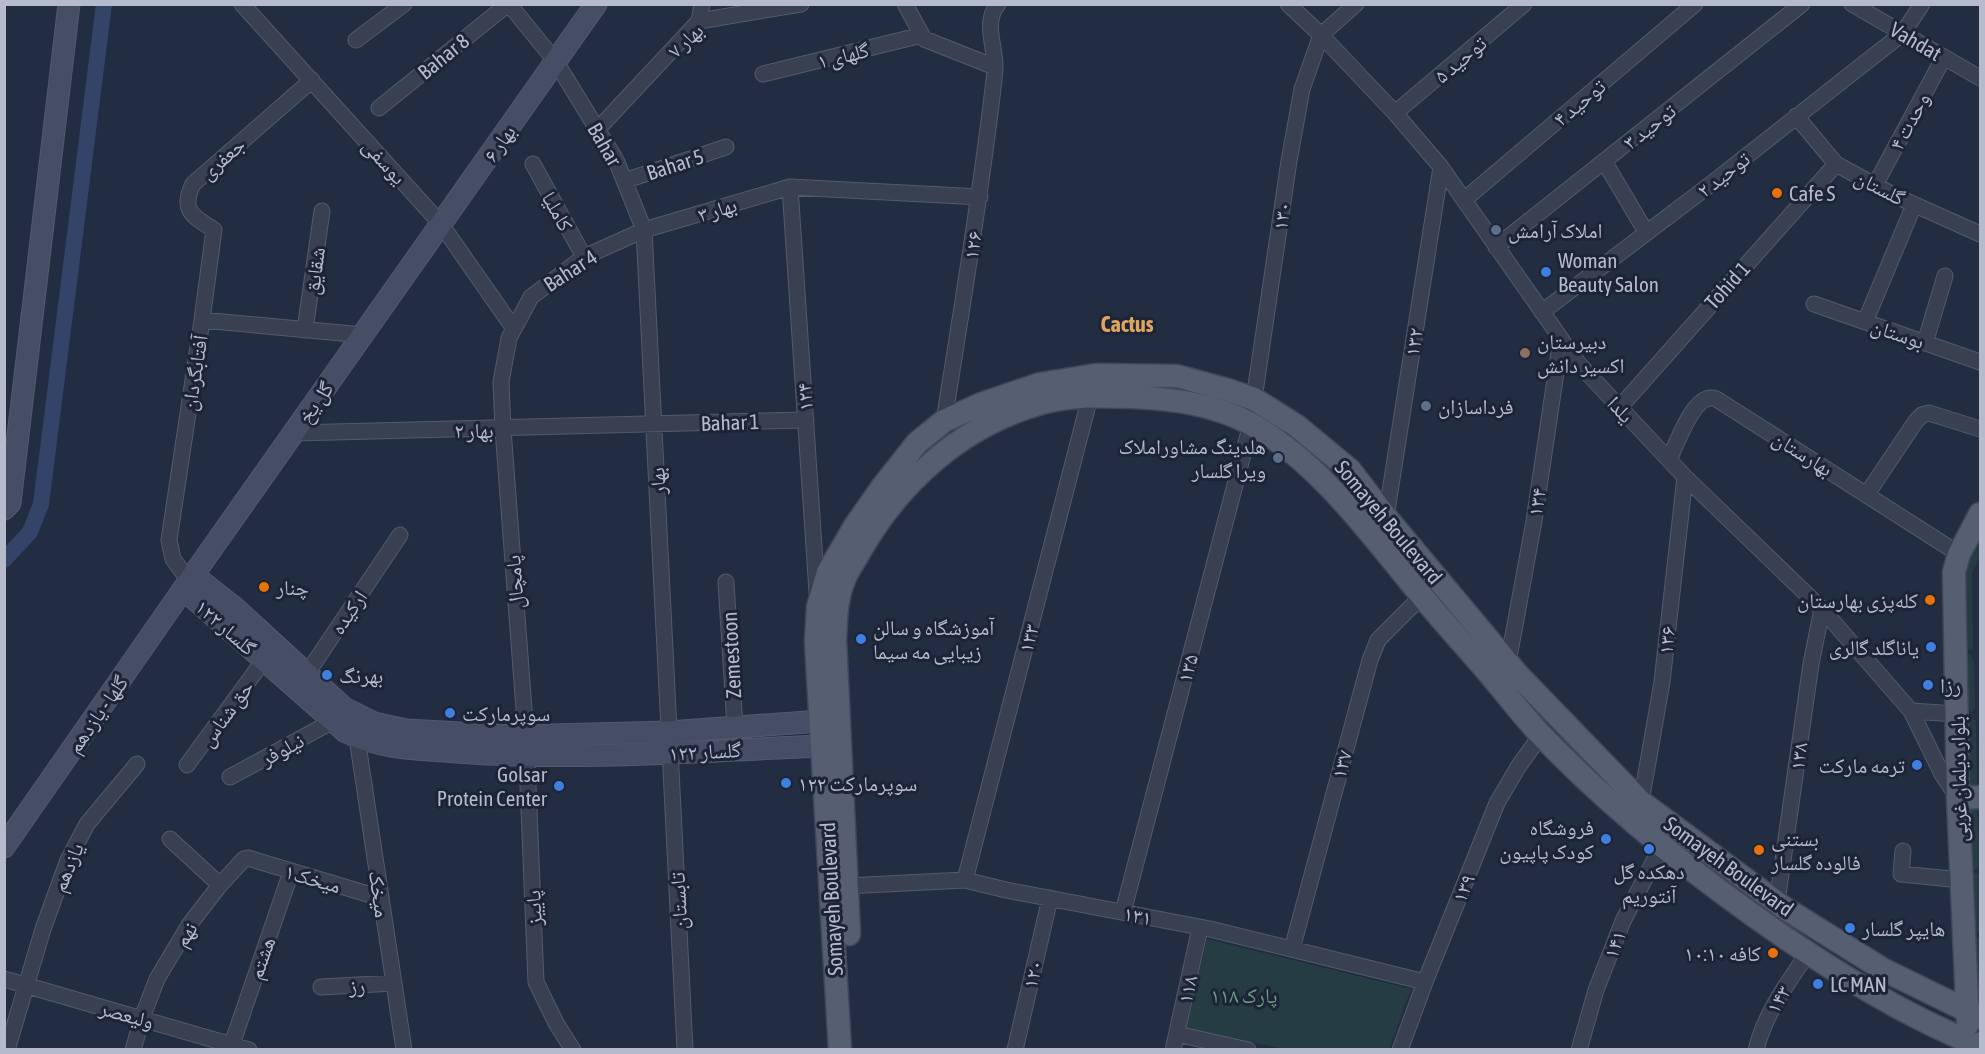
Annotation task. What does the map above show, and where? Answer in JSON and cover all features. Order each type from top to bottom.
[{"type":"main road","points":[[4,509],[10,503],[69,4]]},
{"type":"main road","name":"بهار ۶","points":[[441,224],[596,4]]},
{"type":"main road","name":"گل یخ","points":[[189,581],[441,224]]},
{"type":"main road","name":"Somayeh Boulevard","points":[[830,720],[816,642],[818,607],[828,572],[855,526],[917,443],[944,421],[981,404],[1040,384],[1096,375],[1177,376],[1254,399],[1297,426],[1350,470],[1378,525],[1422,596],[1641,802],[1668,836],[1719,890],[1871,994],[1973,1045]]},
{"type":"main road","name":"Somayeh Boulevard","points":[[855,1050],[844,977],[830,720],[837,609],[843,580],[870,533],[897,496],[921,470],[956,444],[989,423],[1044,403],[1090,397],[1174,399],[1221,410],[1251,424],[1289,450],[1330,488],[1378,525],[1500,671],[1541,735],[1629,818],[1668,836],[1884,970],[1974,1014]]},
{"type":"main road","name":"بلوار دیلمان غربی","points":[[1973,1045],[1974,1014],[1961,880],[1954,581],[1959,554],[1980,514]]},
{"type":"main road","name":"گلسار ۱۲۲","points":[[526,746],[406,730],[374,723],[344,708],[301,682],[264,660],[191,596],[189,581],[202,582],[235,608],[301,682],[333,721],[346,732],[357,738],[391,747],[526,746],[669,743],[831,746]]},
{"type":"main road","name":"گلها - یازدهم","points":[[4,847],[189,581]]},
{"type":"main road","name":"گلسار ۱۲۲","points":[[669,743],[735,727],[830,720]]},
{"type":"main road","name":"Somayeh Boulevard","points":[[831,746],[846,886],[840,1050]]},
{"type":"main road","points":[[1958,798],[1980,797]]},
{"type":"street","name":"یوسفی","points":[[242,4],[441,224],[514,329]]},
{"type":"street","points":[[356,40],[404,4]]},
{"type":"street","name":"Bahar","points":[[509,4],[556,62],[616,160],[644,230]]},
{"type":"street","name":"Bahar 8","points":[[379,108],[509,4]]},
{"type":"street","points":[[699,21],[702,4]]},
{"type":"street","name":"بهار ۷","points":[[597,130],[699,21],[801,4]]},
{"type":"street","points":[[905,4],[924,39],[995,67]]},
{"type":"street","name":"یلدا","points":[[1288,4],[1321,35],[1395,113],[1441,167],[1578,363],[1685,477],[1822,609],[1911,711],[1942,774],[1958,798]]},
{"type":"street","points":[[1321,35],[1356,4]]},
{"type":"street","name":"توحید ۵","points":[[1395,113],[1524,4]]},
{"type":"street","name":"توحید ۴","points":[[1464,200],[1695,4]]},
{"type":"street","name":"توحید ۳","points":[[1496,247],[1802,4]]},
{"type":"street","name":"Vahdat","points":[[1852,4],[1980,78]]},
{"type":"street","name":"توحید ۲","points":[[1542,312],[1903,33],[1922,4]]},
{"type":"street","name":"۱۲۶","points":[[944,421],[980,196],[995,67],[994,48],[989,27],[993,6]]},
{"type":"street","name":"گلهای ۱","points":[[764,75],[922,35]]},
{"type":"street","name":"۱۳۰","points":[[1254,399],[1300,99],[1321,35]]},
{"type":"street","name":"وحدت ۴","points":[[1875,185],[1944,57]]},
{"type":"street","name":"جعفری","points":[[202,320],[214,230],[192,216],[188,208],[189,192],[193,184],[312,80]]},
{"type":"street","name":"گلستان","points":[[1796,116],[1836,164],[1914,205],[1980,234]]},
{"type":"street","name":"Bahar 5","points":[[624,181],[726,147]]},
{"type":"street","points":[[1604,161],[1646,232]]},
{"type":"street","name":"کاملیا","points":[[533,164],[584,258]]},
{"type":"street","name":"Tohid 1","points":[[1620,407],[1836,164]]},
{"type":"street","name":"۱۳۲","points":[[1378,525],[1441,167]]},
{"type":"street","name":"بهار ۳","points":[[644,230],[790,187],[980,196]]},
{"type":"street","name":"۱۲۴","points":[[790,187],[818,607]]},
{"type":"street","points":[[1865,322],[1914,205]]},
{"type":"street","name":"شقایق","points":[[305,330],[322,212]]},
{"type":"street","name":"Bahar 4","points":[[503,429],[501,382],[509,338],[531,297],[584,258],[644,230]]},
{"type":"street","name":"بهار","points":[[644,230],[669,743]]},
{"type":"street","points":[[1925,343],[1946,276]]},
{"type":"street","name":"بوستان","points":[[1815,304],[1980,362]]},
{"type":"street","name":"آفتابگردان","points":[[189,581],[173,559],[169,540],[202,320],[363,335]]},
{"type":"street","name":"۱۳۴","points":[[1500,671],[1534,521],[1561,339]]},
{"type":"street","name":"۱۳۳","points":[[965,880],[1090,397]]},
{"type":"street","name":"بهارستان","points":[[1669,460],[1697,405],[1712,398],[1722,402],[1959,554]]},
{"type":"street","points":[[1867,494],[1916,420],[1922,415],[1929,413],[1980,429]]},
{"type":"street","name":"Bahar 1","points":[[655,424],[806,420]]},
{"type":"street","name":"بهار ۲","points":[[294,433],[655,424]]},
{"type":"street","name":"۱۳۵","points":[[1123,912],[1251,424]]},
{"type":"street","name":"پامچال","points":[[503,429],[526,746]]},
{"type":"street","name":"۱۳۶","points":[[1641,802],[1662,682],[1685,477]]},
{"type":"street","name":"ارکیده","points":[[301,682],[400,534]]},
{"type":"street","name":"Zemestoon","points":[[726,582],[735,727]]},
{"type":"street","name":"۱۳۷","points":[[1292,949],[1362,682],[1370,660],[1378,640],[1422,596]]},
{"type":"street","name":"۱۳۸","points":[[1777,903],[1811,664],[1822,609]]},
{"type":"street","name":"حق شناس","points":[[187,765],[264,660]]},
{"type":"street","points":[[1911,711],[1957,714]]},
{"type":"street","name":"نیلوفر","points":[[230,777],[333,721]]},
{"type":"street","name":"۱۳۹","points":[[1400,1050],[1497,803],[1518,767],[1541,735]]},
{"type":"street","name":"میخک","points":[[357,738],[404,1050]]},
{"type":"street","name":"تابستان","points":[[669,743],[685,1050]]},
{"type":"street","name":"پاییز","points":[[526,746],[536,982],[556,1023],[573,1050]]},
{"type":"street","name":"یازدهم","points":[[7,1050],[43,929],[68,860],[87,824],[136,764]]},
{"type":"street","name":"۱۴۱","points":[[1578,1050],[1596,990],[1623,921],[1668,836]]},
{"type":"street","points":[[170,839],[220,885]]},
{"type":"street","points":[[1903,851],[1901,874],[1961,880]]},
{"type":"street","name":"میخک۱","points":[[244,859],[248,858],[381,898]]},
{"type":"street","name":"نهم","points":[[133,1050],[157,979],[189,925],[244,859]]},
{"type":"street","name":"هشتم","points":[[231,1047],[291,872]]},
{"type":"street","name":"۱۳۱","points":[[846,886],[965,880],[1200,928],[1425,982]]},
{"type":"street","name":"۱۲۰","points":[[1015,1050],[1050,898]]},
{"type":"street","name":"۱۱۸","points":[[1173,1050],[1200,928]]},
{"type":"street","name":"۱۴۳","points":[[1756,1050],[1760,1033],[1776,1000],[1808,953]]},
{"type":"street","name":"ولیعصر","points":[[4,979],[142,1018],[231,1047],[249,1050]]},
{"type":"street","name":"رز","points":[[321,987],[394,983]]},
{"type":"street","points":[[1177,1034],[1248,1050]]},
{"type":"green space","points":[[1980,536],[1980,556],[1972,573],[1973,649],[1967,650],[1965,649],[1963,571]]},
{"type":"green space","points":[[1967,654],[1974,659],[1975,707],[1972,712],[1967,710],[1965,656]]},
{"type":"green space","points":[[1969,717],[1976,721],[1977,784],[1971,786],[1969,785],[1967,719]]},
{"type":"green space","points":[[1977,805],[1980,865],[1974,870],[1972,868],[1969,809]]},
{"type":"green space","points":[[1979,874],[1980,931],[1976,933],[1973,931],[1971,875]]},
{"type":"green space","points":[[1979,937],[1980,997],[1977,997],[1975,938]]},
{"type":"green space","name":"پارک ۱۱۸","points":[[1207,939],[1411,989],[1389,1049],[1286,1049],[1186,1030]]},
{"type":"waterway","points":[[4,560],[30,532],[41,504],[104,4]]},
{"type":"place","name":"Cafe S","points":[[1777,193]]},
{"type":"place","name":"املاک آرامش","points":[[1496,230]]},
{"type":"place","name":"Woman Beauty Salon","points":[[1546,272]]},
{"type":"place","name":"دبیرستان اکسیر دانش","points":[[1525,353]]},
{"type":"place","name":"فرداسازان","points":[[1426,406]]},
{"type":"place","name":"هلدینگ مشاوراملاک ویرا گلسار","points":[[1278,458]]},
{"type":"place","name":"چنار","points":[[264,587]]},
{"type":"place","name":"کله‌پزی بهارستان","points":[[1930,600]]},
{"type":"place","name":"آموزشگاه و سالن زیبایی مه سیما","points":[[861,639]]},
{"type":"place","name":"یاناگلد گالری","points":[[1931,647]]},
{"type":"place","name":"بهرنگ","points":[[327,675]]},
{"type":"place","name":"رزا","points":[[1928,685]]},
{"type":"place","name":"سوپرمارکت","points":[[450,713]]},
{"type":"place","name":"ترمه مارکت","points":[[1917,765]]},
{"type":"place","name":"سوپرمارکت ۱۲۲","points":[[786,783]]},
{"type":"place","name":"Golsar Protein Center","points":[[559,786]]},
{"type":"place","name":"فروشگاه کودک پاپیون","points":[[1606,839]]},
{"type":"place","name":"دهکده گل آنتوریم","points":[[1649,849]]},
{"type":"place","name":"بستنی فالوده گلسار","points":[[1759,850]]},
{"type":"place","name":"هایپر گلسار","points":[[1850,928]]},
{"type":"place","name":"کافه ۱۰:۱۰","points":[[1773,953]]},
{"type":"place","name":"LC MAN","points":[[1818,984]]},
{"type":"district","name":"Cactus","points":[[1127,324]]}]
